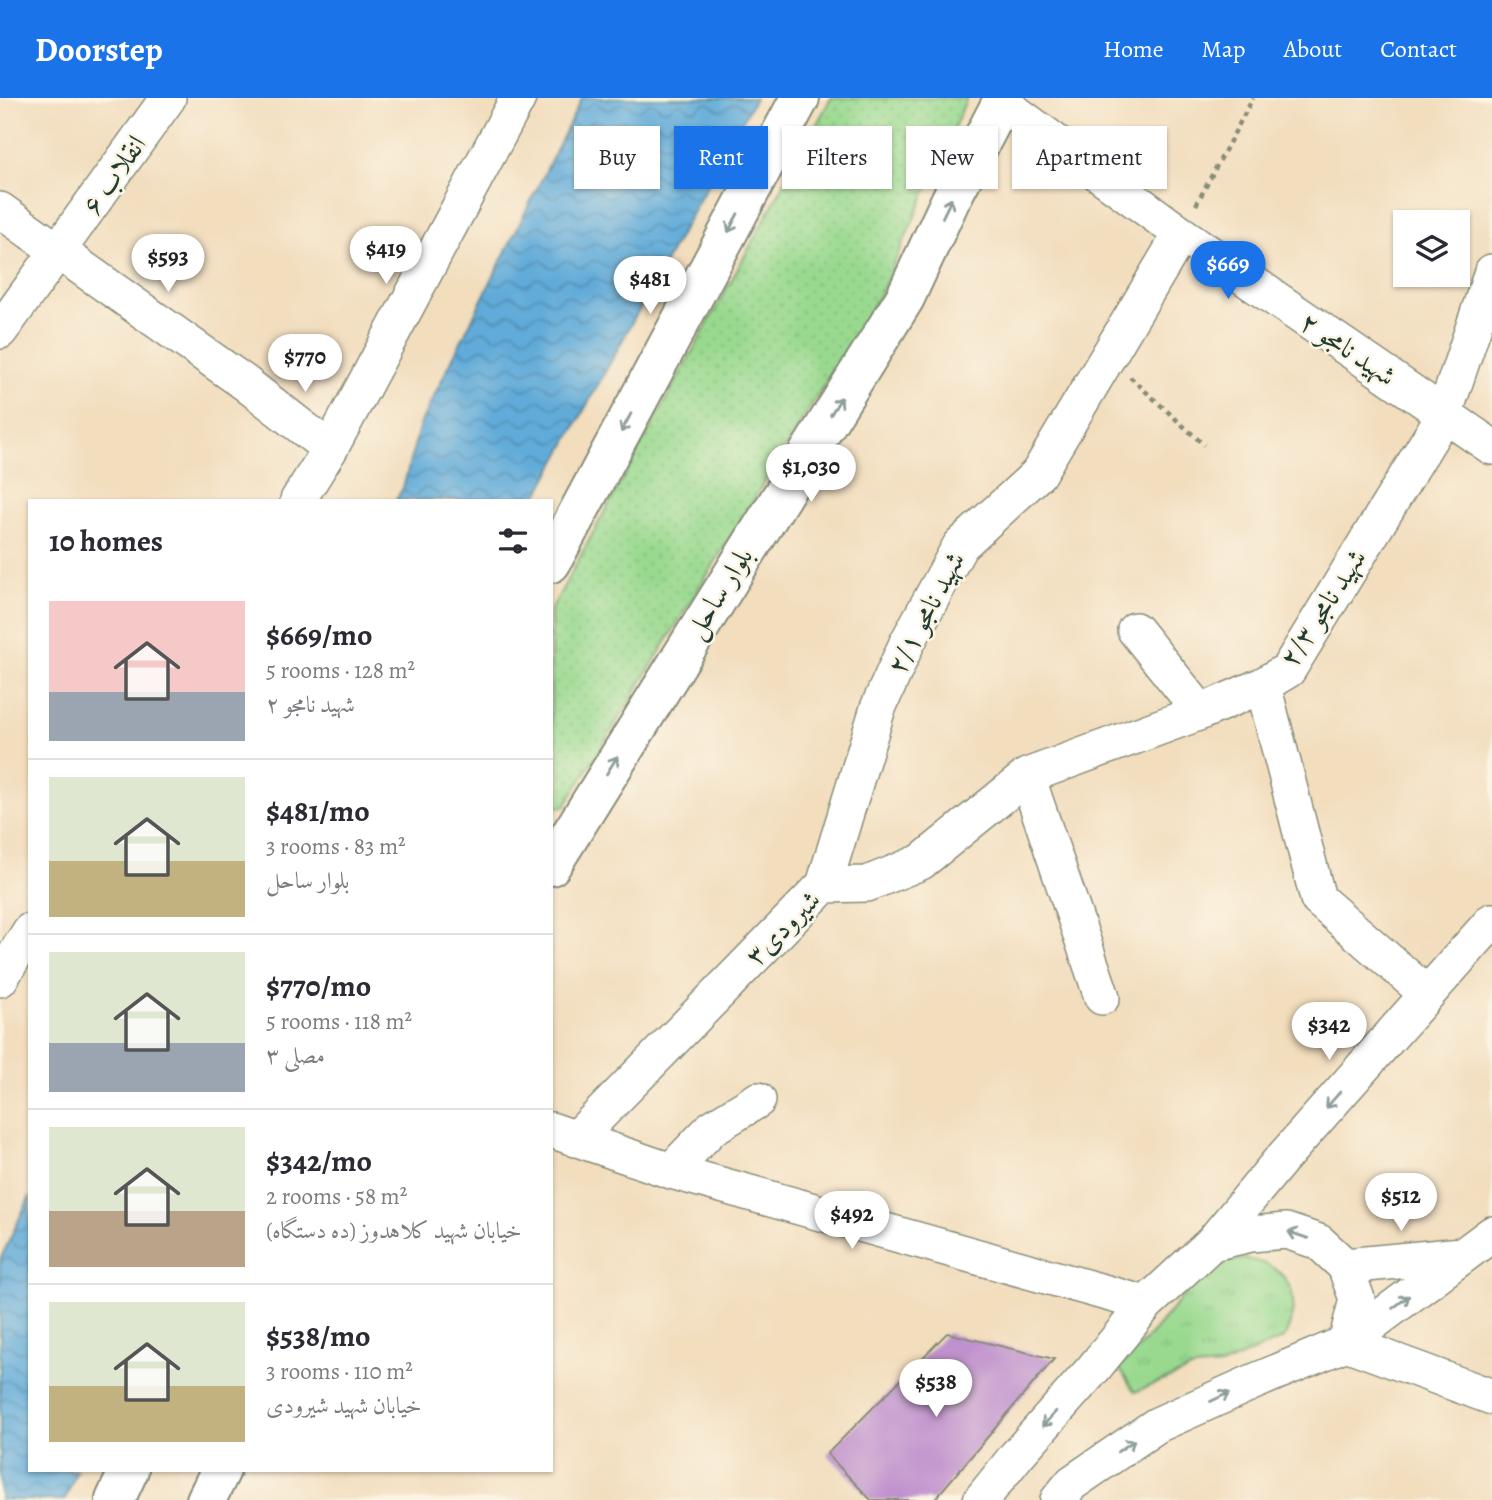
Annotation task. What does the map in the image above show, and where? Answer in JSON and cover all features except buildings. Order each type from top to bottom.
[{"type":"main road","points":[[553,559],[800,98]]},
{"type":"main road","name":"بلوار ساحل","points":[[553,860],[567,817],[905,298],[950,201],[1003,100]]},
{"type":"main road","points":[[116,1500],[128,1472]]},
{"type":"main road","points":[[206,1500],[220,1472]]},
{"type":"street","name":"انقلاب ۶","points":[[0,331],[168,98]]},
{"type":"street","points":[[299,499],[330,449],[518,98]]},
{"type":"street","name":"شهید نامجو ۲","points":[[1003,100],[1181,234],[1492,447]]},
{"type":"street","points":[[0,210],[245,383],[330,449]]},
{"type":"street","name":"شهید نامجو ۲/۱","points":[[824,886],[878,708],[906,643],[960,546],[1038,474],[1181,234]]},
{"type":"street","name":"شهید نامجو ۲/۳","points":[[1027,776],[1201,712],[1263,685],[1288,670],[1444,415],[1492,272]]},
{"type":"street","points":[[1135,630],[1201,712]]},
{"type":"street","points":[[1263,685],[1318,899],[1426,993]]},
{"type":"street","points":[[1027,776],[1102,997]]},
{"type":"street","name":"شیرودی۳","points":[[564,1135],[824,886],[867,884],[921,862],[1027,776]]},
{"type":"street","points":[[981,1500],[1146,1304],[1212,1243],[1426,993],[1492,921]]},
{"type":"street","points":[[0,979],[28,934]]},
{"type":"street","points":[[671,1171],[712,1128],[758,1100]]},
{"type":"street","points":[[564,1135],[671,1171],[1146,1304]]},
{"type":"street","points":[[1212,1243],[1251,1234],[1286,1231],[1320,1242],[1345,1266],[1357,1298],[1346,1343]]},
{"type":"street","points":[[1058,1500],[1072,1483],[1157,1425],[1346,1343],[1492,1234]]},
{"type":"street","points":[[1345,1266],[1462,1255]]},
{"type":"street","points":[[1346,1343],[1492,1397]]},
{"type":"path","points":[[1181,234],[1253,98]]},
{"type":"path","points":[[1108,357],[1204,445]]},
{"type":"green space","points":[[831,98],[967,98],[955,126],[906,126],[906,189],[927,189],[883,289],[565,806],[553,807],[553,606],[782,188],[892,189],[892,126],[816,126]]},
{"type":"green space","points":[[1245,1259],[1273,1268],[1283,1276],[1289,1286],[1293,1297],[1293,1310],[1284,1338],[1221,1366],[1194,1368],[1135,1392],[1119,1368],[1196,1280],[1225,1262]]},
{"type":"water","points":[[582,98],[755,98],[740,126],[674,126],[674,189],[705,189],[536,499],[397,499],[403,488],[420,424]]},
{"type":"water","points":[[28,1200],[28,1472],[76,1472],[65,1500],[0,1500],[0,1260]]}]
